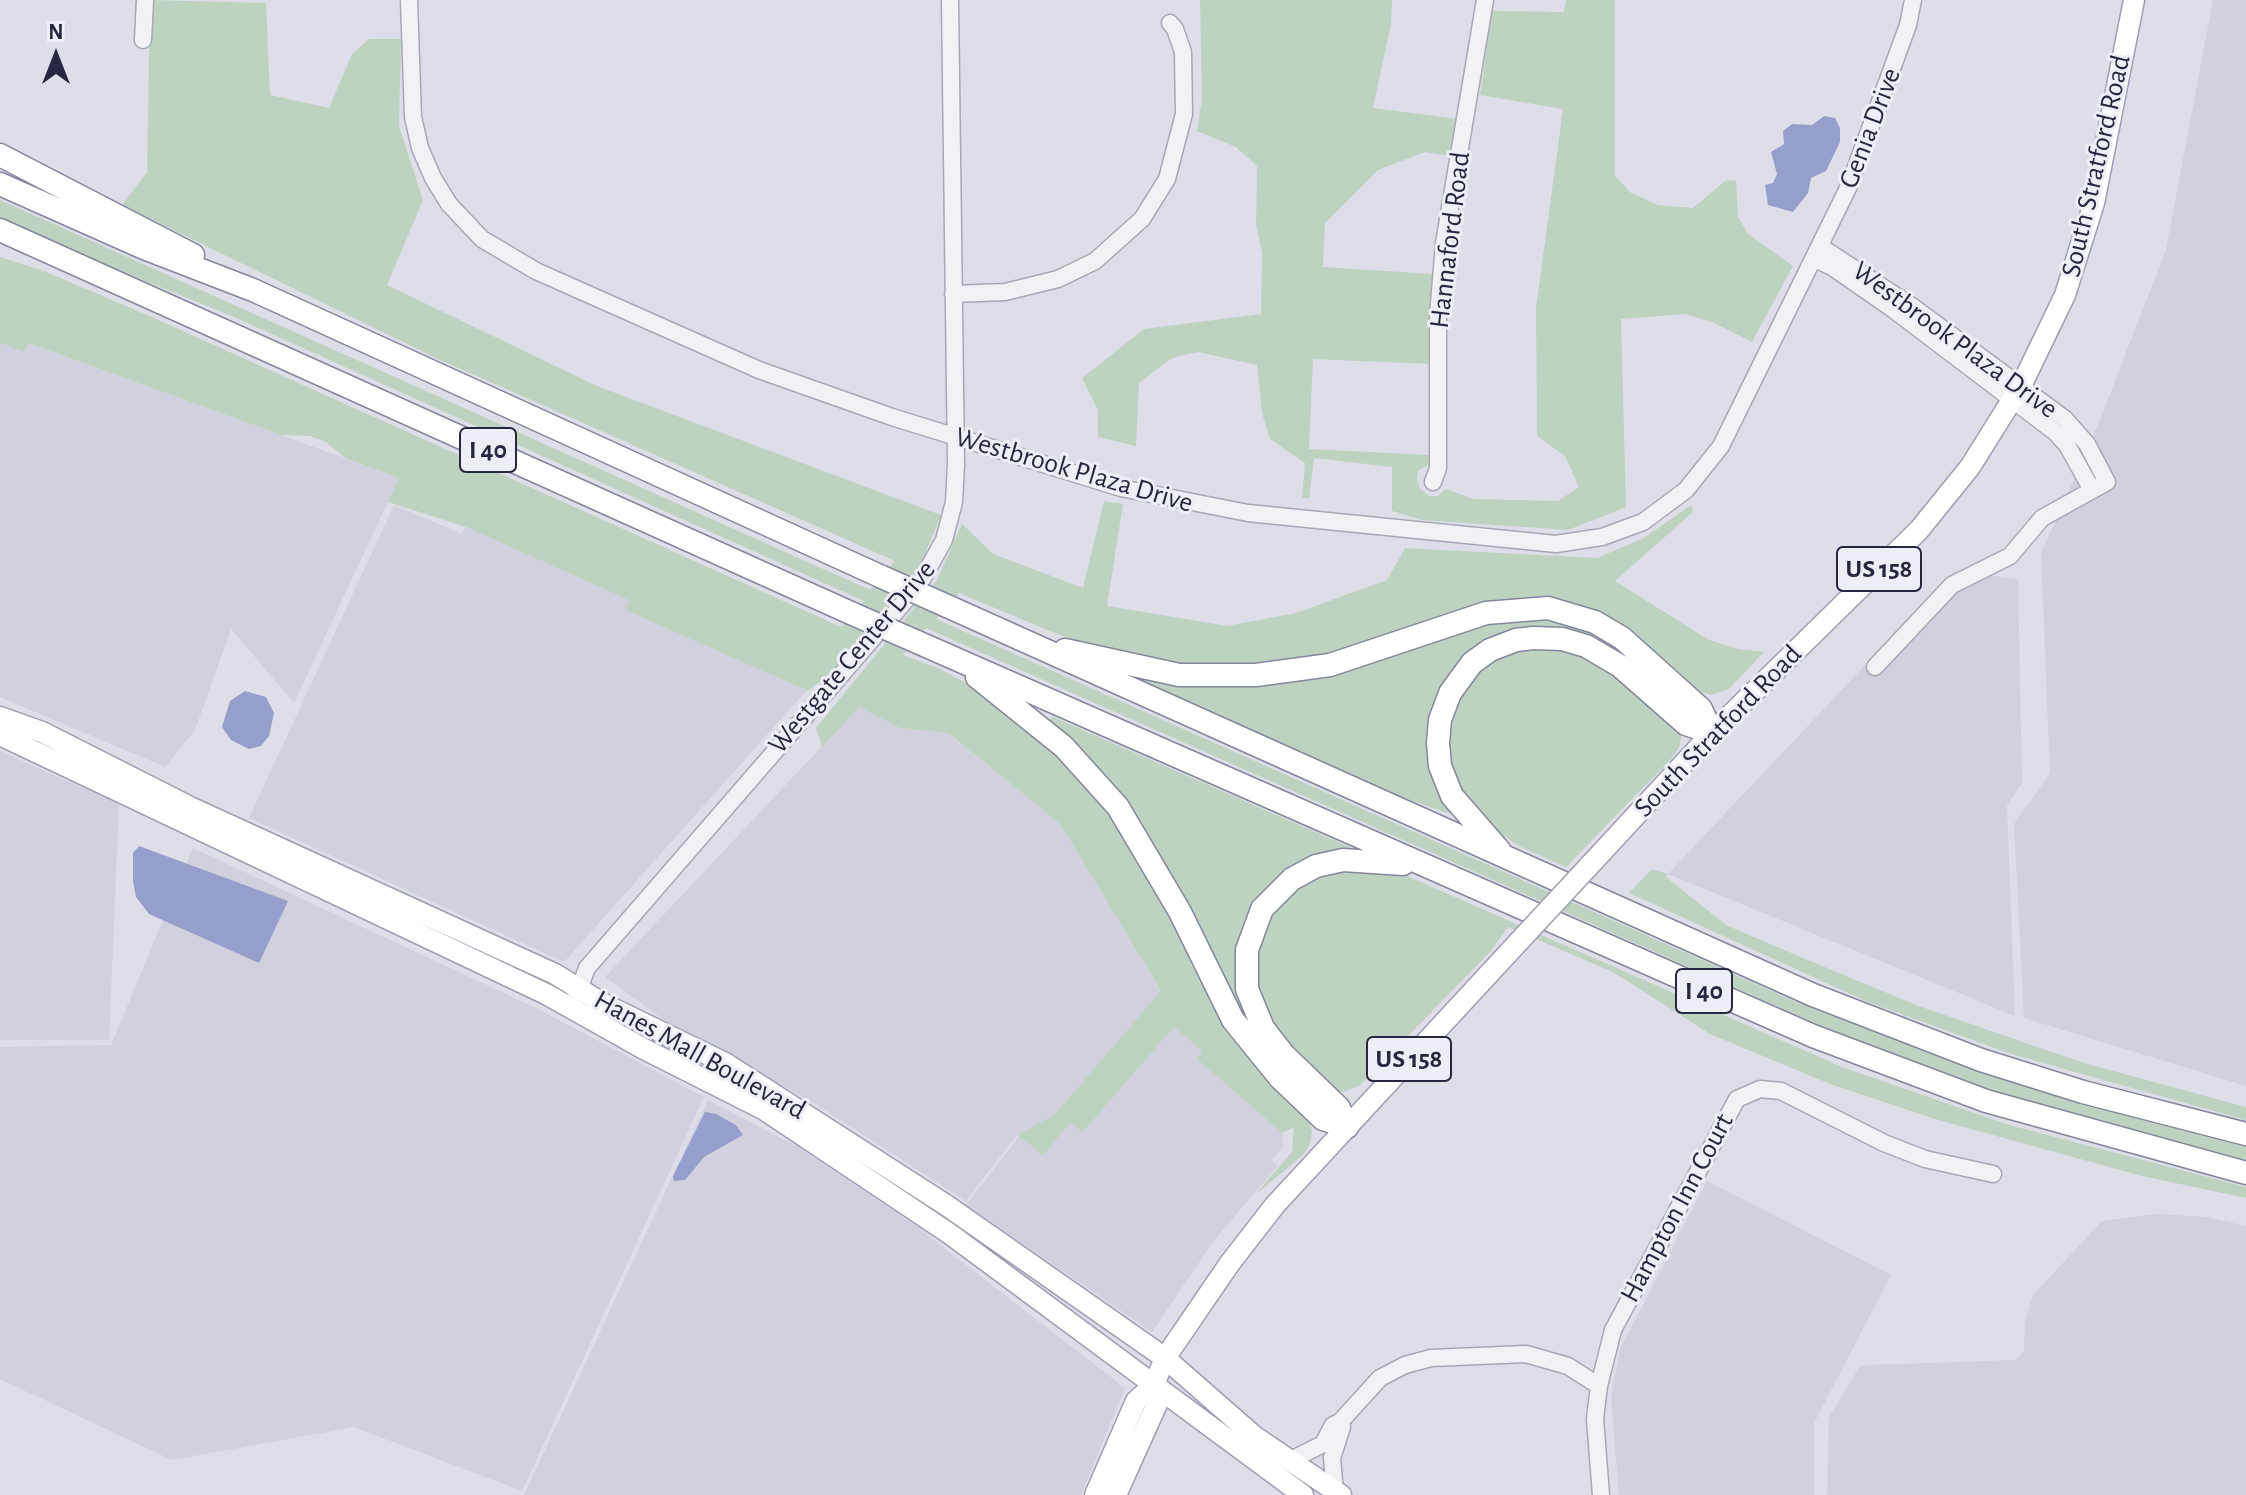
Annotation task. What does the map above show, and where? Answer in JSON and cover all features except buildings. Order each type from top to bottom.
[{"type":"highway","points":[[0,155],[176,245],[253,290]]},
{"type":"highway","name":"I 40","points":[[0,184],[144,248],[253,290],[1727,959],[1899,1030],[2083,1092],[2246,1134]]},
{"type":"highway","name":"I 40","points":[[0,230],[853,614],[1711,994],[1893,1068],[2057,1123],[2246,1173]]},
{"type":"highway","points":[[0,246],[122,286]]},
{"type":"highway","points":[[1025,641],[1158,672],[1245,676],[1330,665],[1486,613],[1548,608],[1595,622],[1622,638],[1701,709],[1712,733]]},
{"type":"highway","points":[[1509,861],[1456,803],[1439,758],[1438,727],[1447,698],[1462,674],[1490,650],[1516,640],[1533,638],[1562,639],[1586,646],[1620,666],[1686,724],[1712,733]]},
{"type":"highway","points":[[949,656],[1064,747],[1118,807],[1180,912],[1233,1020],[1280,1078],[1323,1119],[1347,1127]]},
{"type":"highway","points":[[1347,1127],[1339,1108],[1284,1055],[1263,1028],[1250,1000],[1246,978],[1250,936],[1272,896],[1292,879],[1316,866],[1343,860],[1428,868]]},
{"type":"main road","name":"South Stratford Road","points":[[1095,1495],[1136,1401],[1154,1385],[1165,1358],[1222,1273],[1272,1209],[1712,733],[1919,530],[1970,467],[2017,391],[2065,295],[2094,203],[2134,0]]},
{"type":"main road","name":"Hanes Mall Boulevard","points":[[0,717],[42,732],[190,807],[579,988],[680,1044],[725,1063],[797,1106],[1165,1358],[1254,1436],[1338,1493]]},
{"type":"main road","name":"Hanes Mall Boulevard","points":[[0,735],[572,1008],[786,1124],[950,1234],[1303,1495]]},
{"type":"main road","name":"South Stratford Road","points":[[1116,1495],[1157,1404],[1154,1385]]},
{"type":"street","points":[[143,40],[145,0]]},
{"type":"street","name":"Westbrook Plaza Drive","points":[[409,0],[413,117],[420,148],[449,204],[482,239],[536,271],[759,370],[1089,479],[1192,504],[1540,544],[1587,541],[1643,522],[1674,501],[1699,477],[1721,446],[1818,253],[1881,301],[2017,391],[2100,486],[2042,518],[2010,556],[1952,585],[1875,667]]},
{"type":"street","name":"Westgate Center Drive","points":[[572,1008],[587,968],[927,574],[944,540],[953,510],[956,436],[950,0]]},
{"type":"street","name":"Hannaford Road","points":[[1433,482],[1438,468],[1438,316],[1444,243],[1485,0]]},
{"type":"street","name":"Genia Drive","points":[[1818,253],[1869,138],[1908,25],[1913,0]]},
{"type":"street","points":[[953,294],[1005,292],[1058,279],[1095,261],[1142,219],[1167,179],[1184,114],[1183,52],[1170,23]]},
{"type":"street","name":"Hampton Inn Court","points":[[1601,1495],[1595,1428],[1599,1386],[1619,1316],[1730,1107],[1745,1094],[1760,1089],[1781,1091],[1884,1143],[1925,1159],[1993,1174]]},
{"type":"street","points":[[1289,1461],[1319,1448],[1333,1425],[1340,1422],[1380,1378],[1405,1365],[1431,1358],[1526,1354],[1568,1366],[1599,1386]]},
{"type":"street","points":[[1338,1493],[1332,1458],[1342,1429],[1340,1422]]},
{"type":"shaded area","points":[[2213,0],[2246,0],[2246,1086],[2024,1018],[2014,824],[2050,773],[2041,553],[2094,435],[2166,250]]},
{"type":"shaded area","points":[[0,343],[23,351],[27,343],[399,478],[294,703],[231,629],[195,730],[165,767],[0,697]]},
{"type":"shaded area","points":[[394,505],[461,534],[466,527],[630,600],[625,610],[807,690],[564,962],[249,818]]},
{"type":"shaded area","points":[[1954,571],[2018,579],[2022,783],[2007,805],[2015,1016],[1668,874]]},
{"type":"shaded area","points":[[859,707],[900,728],[947,733],[1060,824],[1161,992],[1054,1115],[1017,1135],[966,1201],[817,1105],[664,1020],[605,977]]},
{"type":"shaded area","points":[[0,751],[119,804],[109,1040],[0,1040]]},
{"type":"shaded area","points":[[193,848],[540,1010],[704,1097],[522,1491],[354,1427],[172,1460],[0,1379],[0,1047],[111,1045]]},
{"type":"shaded area","points":[[1174,1027],[1202,1051],[1197,1059],[1282,1133],[1283,1147],[1272,1160],[1278,1166],[1215,1239],[1152,1332],[966,1205],[1019,1136],[1043,1154],[1070,1123],[1084,1131]]},
{"type":"shaded area","points":[[708,1100],[800,1148],[917,1227],[1125,1388],[1081,1495],[524,1495]]},
{"type":"shaded area","points":[[1707,1181],[1891,1275],[1814,1423],[1814,1495],[1619,1495],[1611,1398],[1620,1349]]},
{"type":"shaded area","points":[[2156,1214],[2207,1217],[2246,1226],[2246,1495],[1827,1495],[1829,1417],[1859,1368],[1868,1365],[2016,1360],[2024,1350],[2025,1322],[2033,1295],[2102,1221]]},
{"type":"green space","points":[[150,0],[266,3],[270,95],[329,108],[352,54],[369,39],[401,39],[399,126],[423,200],[387,285],[597,386],[941,515],[919,569],[830,675],[803,694],[806,690],[625,610],[629,600],[466,527],[388,502],[399,478],[345,458],[326,442],[310,436],[281,435],[28,343],[24,352],[0,343],[0,257],[44,271],[145,314],[841,627],[864,601],[234,317],[0,222],[0,200],[870,590],[895,561],[436,358],[122,205],[147,172]]},
{"type":"green space","points":[[1200,0],[1392,0],[1391,24],[1373,108],[1458,119],[1450,156],[1425,152],[1378,170],[1325,223],[1323,267],[1432,274],[1431,364],[1313,359],[1309,449],[1430,455],[1429,464],[1418,471],[1417,479],[1420,489],[1429,496],[1438,496],[1446,489],[1473,499],[1558,501],[1579,487],[1565,456],[1537,436],[1536,308],[1563,109],[1480,95],[1492,11],[1564,12],[1566,0],[1615,0],[1615,176],[1631,193],[1658,205],[1693,208],[1725,181],[1736,180],[1738,217],[1748,234],[1793,266],[1752,342],[1712,322],[1684,314],[1621,319],[1626,507],[1568,530],[1422,520],[1392,511],[1392,467],[1314,458],[1309,498],[1302,498],[1305,463],[1270,439],[1262,413],[1257,365],[1198,352],[1172,358],[1139,383],[1136,446],[1098,437],[1098,410],[1082,378],[1144,329],[1261,314],[1262,253],[1256,225],[1257,166],[1236,147],[1197,131],[1202,99]]},
{"type":"green space","points":[[1104,501],[1123,504],[1107,606],[1227,626],[1296,613],[1387,580],[1405,548],[1597,558],[1644,538],[1691,505],[1693,512],[1615,581],[1709,640],[1738,649],[1764,652],[1729,689],[1711,695],[1696,691],[1534,599],[1491,604],[1452,616],[1450,612],[1315,657],[1260,665],[1191,665],[1129,657],[1057,634],[959,593],[936,619],[1794,1001],[2013,1083],[2246,1146],[2246,1161],[1998,1092],[1833,1031],[926,628],[903,655],[938,668],[991,696],[1097,791],[1156,886],[1198,978],[1228,1031],[1261,1072],[1308,1119],[1312,1132],[1310,1144],[1303,1155],[1255,1195],[1292,1152],[1294,1127],[1282,1133],[1197,1059],[1202,1051],[1174,1027],[1083,1132],[1070,1123],[1043,1155],[1017,1135],[1054,1115],[1161,991],[1060,824],[948,733],[900,728],[859,707],[822,747],[816,728],[937,580],[962,524],[993,554],[1083,588]]},
{"type":"green space","points":[[1526,613],[1594,632],[1593,639],[1521,631],[1445,692],[1450,814],[1396,795],[1139,680],[1142,674],[1188,681],[1438,637]]},
{"type":"green space","points":[[1541,642],[1599,658],[1682,733],[1679,748],[1671,759],[1566,867],[1521,847],[1480,821],[1448,772],[1448,712],[1483,661]]},
{"type":"green space","points":[[1053,717],[1352,848],[1350,854],[1255,908],[1249,1015],[1246,1021],[1161,858],[1139,823],[1048,720]]},
{"type":"green space","points":[[1332,867],[1379,867],[1407,876],[1842,1067],[2009,1125],[2246,1187],[2246,1198],[2142,1176],[1938,1120],[1830,1084],[1710,1034],[1613,972],[1508,927],[1490,952],[1359,1086],[1343,1092],[1333,1090],[1282,1043],[1254,993],[1254,943],[1283,893]]},
{"type":"green space","points":[[1652,869],[1668,874],[1666,877],[1726,925],[1803,958],[1916,1005],[2084,1063],[2246,1107],[2246,1120],[2011,1054],[1868,1002],[1629,893]]},
{"type":"water","points":[[1824,116],[1835,118],[1840,128],[1840,142],[1826,171],[1811,178],[1808,193],[1793,212],[1768,205],[1765,185],[1773,183],[1777,174],[1771,152],[1784,144],[1783,131],[1792,124],[1812,125]]},
{"type":"water","points":[[245,691],[266,697],[274,713],[269,736],[261,746],[249,749],[231,740],[222,727],[230,701]]},
{"type":"water","points":[[139,846],[288,901],[259,963],[149,914],[136,897],[133,881],[133,853]]},
{"type":"water","points":[[705,1112],[716,1114],[736,1125],[743,1135],[704,1157],[685,1180],[674,1181],[673,1176]]}]
